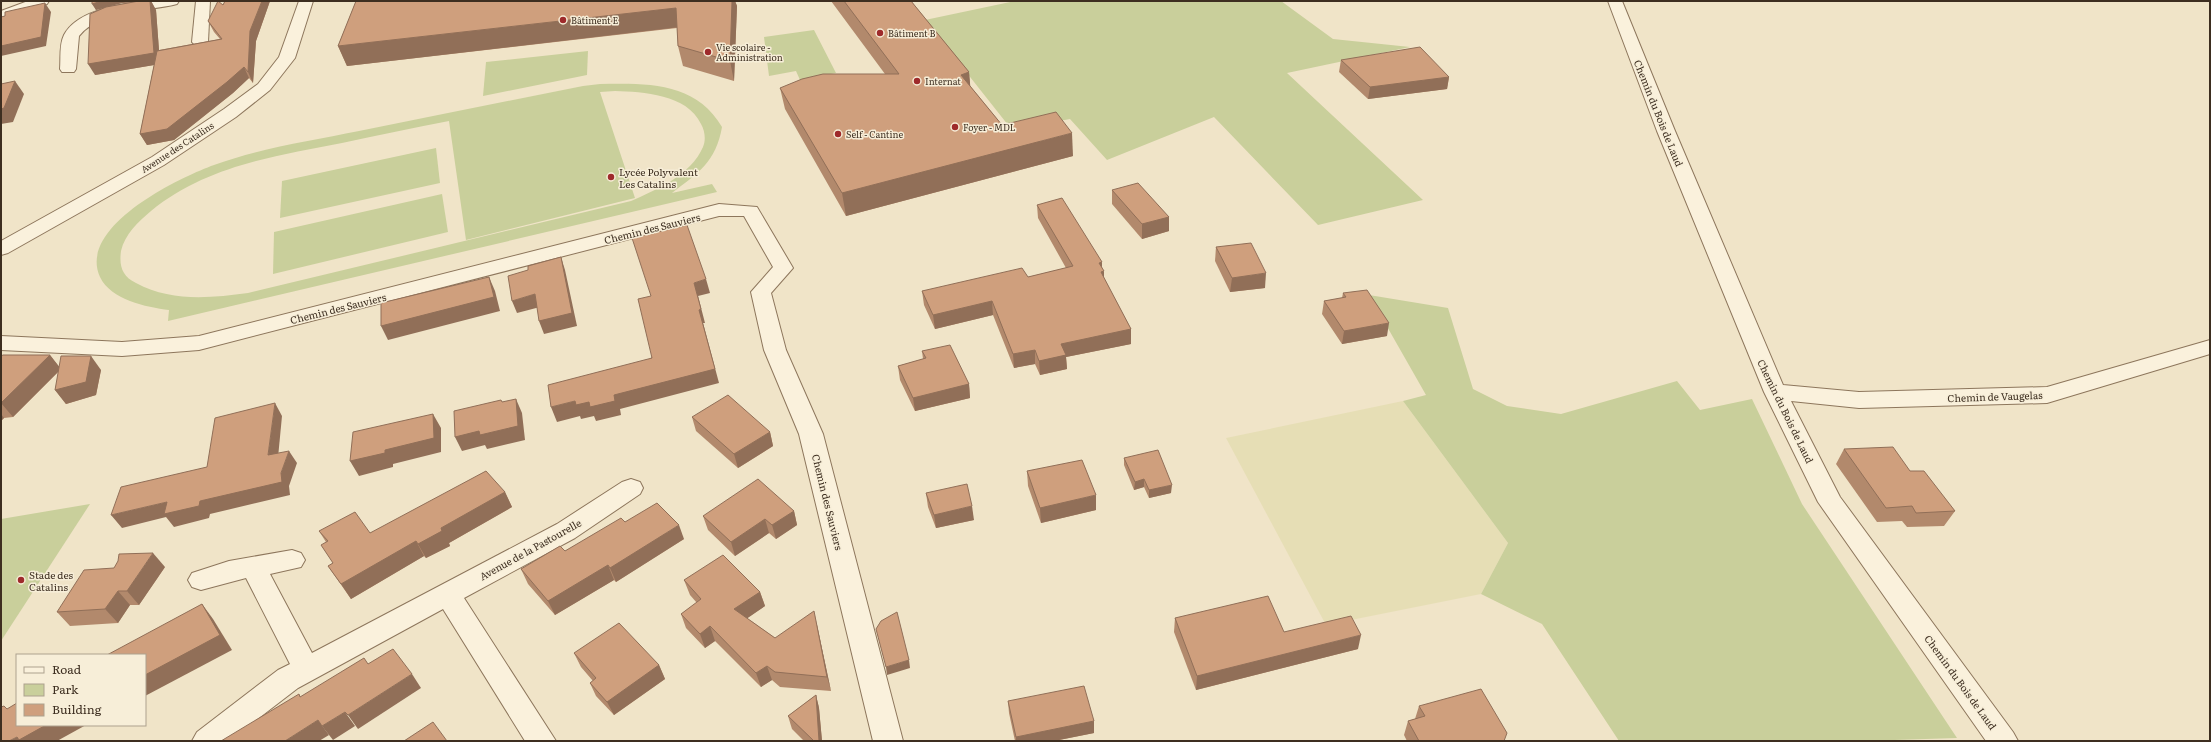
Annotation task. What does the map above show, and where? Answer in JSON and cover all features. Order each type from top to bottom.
[{"type":"street","points":[[1,16],[42,1]]},
{"type":"street","points":[[68,69],[72,36],[78,27],[97,17],[172,1]]},
{"type":"street","points":[[200,42],[204,1]]},
{"type":"street","name":"Avenue des Catalins","points":[[1,249],[158,161],[230,113],[264,87],[287,58],[306,1]]},
{"type":"street","name":"Chemin du Bois de Laud","points":[[1615,1],[1666,131],[1775,392],[1830,502],[2003,741]]},
{"type":"street","name":"Chemin des Sauviers","points":[[1,343],[122,349],[199,343],[719,210],[750,211],[783,268],[761,292],[775,350],[810,434],[888,741]]},
{"type":"street","name":"Chemin de Vaugelas","points":[[1775,392],[1859,400],[2047,395],[2210,347]]},
{"type":"street","name":"Avenue de la Pastourelle","points":[[207,741],[288,679],[566,531],[631,488]]},
{"type":"street","points":[[201,580],[229,571],[254,568],[292,560]]},
{"type":"street","points":[[254,568],[307,670]]},
{"type":"street","points":[[447,594],[542,741]]},
{"type":"shaded area","points":[[1403,401],[1508,543],[1481,594],[1326,625],[1226,438]]},
{"type":"green space","points":[[1015,1],[1281,1],[1333,39],[1410,47],[1287,73],[1423,200],[1318,225],[1214,117],[1107,160],[1070,119],[1012,130],[925,20]]},
{"type":"green space","points":[[814,30],[836,73],[800,80],[796,71],[769,76],[764,37]]},
{"type":"green space","points":[[588,51],[587,75],[483,96],[486,62]]},
{"type":"green space","points":[[600,84],[652,85],[669,88],[684,93],[699,101],[711,112],[722,127],[719,139],[710,158],[698,173],[672,193],[712,184],[717,192],[168,321],[169,310],[150,307],[121,297],[105,285],[100,277],[97,258],[103,240],[116,223],[135,207],[156,193],[198,171],[231,159],[285,145],[583,86]],"holes":[[[615,91],[651,94],[686,106],[694,114],[702,127],[705,136],[703,147],[690,166],[662,186],[631,201],[248,293],[205,297],[177,296],[149,289],[136,283],[127,277],[122,270],[121,251],[126,239],[133,229],[151,211],[172,196],[195,183],[218,173],[267,158],[449,121],[466,240],[635,198],[600,92]]]},
{"type":"green space","points":[[436,148],[440,183],[280,218],[282,181]]},
{"type":"green space","points":[[442,194],[448,232],[273,274],[274,232]]},
{"type":"green space","points":[[1369,295],[1448,308],[1473,389],[1507,406],[1561,414],[1677,381],[1700,410],[1752,399],[1802,504],[1957,738],[1863,741],[1619,741],[1542,624],[1481,594],[1508,543],[1403,401],[1426,395]]},
{"type":"green space","name":"Stade des Catalins","points":[[90,504],[1,641],[1,519]]},
{"type":"building","points":[[92,1],[102,1],[92,4]]},
{"type":"building","points":[[139,1],[150,1],[154,53],[88,64],[90,14],[106,7]]},
{"type":"building","points":[[218,1],[223,5],[225,1],[262,1],[250,31],[248,72],[244,67],[167,129],[140,134],[157,51],[222,39],[208,21]]},
{"type":"building","points":[[356,1],[732,1],[730,61],[678,46],[676,8],[338,46]]},
{"type":"building","points":[[844,1],[911,1],[969,72],[961,75],[1002,125],[1056,112],[1072,133],[842,193],[780,88],[802,79],[823,74],[899,74]]},
{"type":"building","points":[[45,3],[41,37],[1,46],[1,17],[5,16],[5,12]]},
{"type":"building","points":[[1420,47],[1449,77],[1370,87],[1341,60]]},
{"type":"building","points":[[15,81],[4,108],[1,109],[1,84]]},
{"type":"building","points":[[1138,183],[1169,217],[1142,224],[1112,190]]},
{"type":"building","points":[[1062,198],[1102,262],[1099,263],[1104,271],[1101,272],[1131,329],[1061,344],[1066,355],[1039,361],[1035,350],[1013,354],[992,301],[933,315],[922,291],[1022,268],[1028,277],[1073,266],[1037,205]]},
{"type":"building","points":[[687,225],[706,279],[694,283],[701,309],[699,310],[715,369],[614,395],[615,401],[590,407],[589,402],[576,405],[575,401],[551,407],[548,385],[652,358],[638,299],[651,296],[632,238]]},
{"type":"building","points":[[1251,243],[1266,273],[1232,278],[1216,247]]},
{"type":"building","points":[[561,257],[572,313],[539,321],[535,294],[512,301],[508,276],[528,270],[528,266]]},
{"type":"building","points":[[489,277],[494,297],[381,326],[381,303]]},
{"type":"building","points":[[1367,290],[1389,323],[1344,331],[1324,301],[1346,297],[1343,293]]},
{"type":"building","points":[[950,345],[969,384],[913,398],[898,366],[926,358],[922,351]]},
{"type":"building","points":[[50,355],[1,403],[1,356]]},
{"type":"building","points":[[61,356],[91,356],[86,382],[55,390]]},
{"type":"building","points":[[728,395],[770,432],[734,454],[692,417]]},
{"type":"building","points":[[516,399],[518,426],[480,435],[479,431],[455,437],[454,411],[501,400],[502,402]]},
{"type":"building","points":[[275,403],[268,455],[289,451],[281,473],[282,482],[200,501],[199,506],[164,514],[167,502],[111,515],[121,487],[207,467],[215,418]]},
{"type":"building","points":[[433,414],[434,438],[385,450],[385,453],[350,461],[353,432]]},
{"type":"building","points":[[1893,447],[1910,471],[1924,471],[1955,511],[1916,513],[1912,506],[1886,508],[1844,449]]},
{"type":"building","points":[[1158,450],[1172,485],[1149,490],[1144,479],[1135,482],[1124,458]]},
{"type":"building","points":[[1082,460],[1096,495],[1040,508],[1027,471]]},
{"type":"building","points":[[486,471],[505,492],[441,528],[442,531],[418,544],[416,541],[341,584],[328,566],[333,563],[321,545],[328,541],[319,531],[355,512],[370,533]]},
{"type":"building","points":[[758,479],[794,511],[772,525],[765,519],[731,542],[703,516]]},
{"type":"building","points":[[967,484],[972,506],[934,515],[926,493]]},
{"type":"building","points":[[657,503],[679,525],[610,568],[608,565],[548,601],[521,569],[560,546],[565,551],[621,518],[625,522]]},
{"type":"building","points":[[153,553],[127,591],[118,591],[105,609],[57,612],[84,570],[114,568],[118,561],[119,554]]},
{"type":"building","points":[[723,555],[760,592],[734,609],[775,638],[814,611],[827,677],[775,672],[767,666],[756,673],[710,626],[700,634],[681,614],[701,599],[684,580]]},
{"type":"building","points":[[1268,596],[1284,632],[1351,616],[1361,635],[1197,676],[1175,618]]},
{"type":"building","points":[[202,604],[220,635],[146,674],[146,654],[109,654]]},
{"type":"building","points":[[897,612],[909,660],[886,667],[876,629],[881,621]]},
{"type":"building","points":[[619,623],[659,665],[607,702],[590,683],[596,678],[574,653]]},
{"type":"building","points":[[393,649],[412,674],[348,715],[345,712],[322,726],[318,720],[285,741],[221,741],[299,694],[300,697],[364,658],[368,664]]},
{"type":"building","points":[[1084,686],[1094,721],[1016,737],[1008,701]]},
{"type":"building","points":[[1481,689],[1507,733],[1504,741],[1419,741],[1408,721],[1425,716],[1419,706]]},
{"type":"building","points":[[816,695],[819,741],[814,741],[788,716]]},
{"type":"building","points":[[16,704],[16,726],[44,726],[19,740],[17,737],[9,741],[1,741],[1,707],[4,706],[7,709]]},
{"type":"building","points":[[433,722],[447,741],[404,741]]},
{"type":"place","name":"Bâtiment E","points":[[563,20]]},
{"type":"place","name":"Bâtiment B","points":[[880,33]]},
{"type":"place","name":"Vie scolaire - Administration","points":[[708,52]]},
{"type":"place","name":"Internat","points":[[917,81]]},
{"type":"place","name":"Foyer - MDL","points":[[955,127]]},
{"type":"place","name":"Self - Cantine","points":[[838,134]]},
{"type":"place","name":"Lycée Polyvalent Les Catalins","points":[[611,177]]},
{"type":"place","name":"Stade des Catalins","points":[[21,580]]}]
